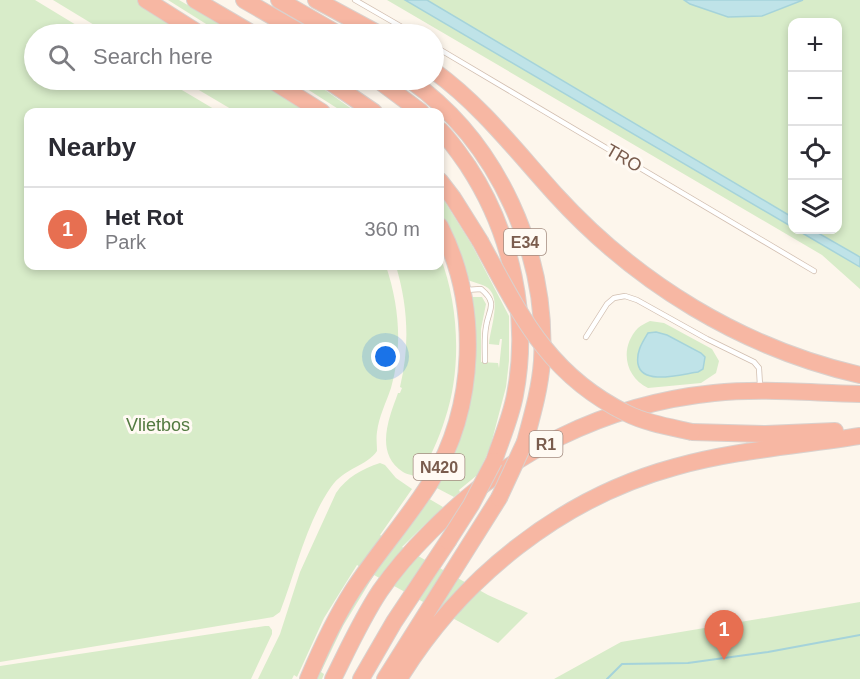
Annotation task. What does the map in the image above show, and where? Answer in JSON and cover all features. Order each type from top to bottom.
[{"type":"highway","points":[[146,0],[184,24]]},
{"type":"highway","points":[[160,0],[197,24]]},
{"type":"highway","points":[[195,0],[236,24]]},
{"type":"highway","points":[[244,0],[286,24]]},
{"type":"highway","points":[[279,0],[321,24]]},
{"type":"highway","points":[[316,0],[360,24]]},
{"type":"highway","points":[[444,78],[489,119],[588,228],[662,289],[732,330],[794,355],[860,375]]},
{"type":"highway","points":[[287,90],[316,108]]},
{"type":"highway","points":[[300,90],[330,108]]},
{"type":"highway","points":[[342,90],[368,108]]},
{"type":"highway","points":[[391,90],[416,108]]},
{"type":"highway","name":"E34","points":[[422,90],[443,108]]},
{"type":"highway","name":"E34","points":[[385,679],[499,498],[525,442],[536,403],[541,350],[540,306],[535,277],[519,222],[501,182],[478,146],[444,109]]},
{"type":"highway","name":"E34","points":[[361,679],[394,622],[471,505],[494,461],[515,396],[521,342],[515,279],[502,233],[477,180],[444,134]]},
{"type":"highway","points":[[444,186],[480,241],[528,328],[554,361],[590,392],[627,414],[692,432],[766,434],[860,430]]},
{"type":"highway","name":"N420","points":[[308,679],[342,608],[431,482],[454,431],[466,378],[468,336],[463,290],[444,236]]},
{"type":"highway","name":"N420","points":[[300,679],[324,625],[341,595],[425,476],[436,455],[449,420],[456,390],[459,330],[453,282],[444,256]]},
{"type":"highway","name":"R1","points":[[333,679],[366,615],[397,568],[444,518],[496,475],[552,440],[611,414],[645,404],[678,398],[716,393],[760,392],[860,394]]},
{"type":"highway","points":[[399,679],[432,632],[479,579],[534,534],[583,504],[634,481],[674,467],[754,451],[860,436]]},
{"type":"lane","points":[[355,0],[397,24]]},
{"type":"lane","name":"TRO","points":[[444,52],[814,271]]},
{"type":"lane","points":[[463,290],[481,289],[488,295],[492,304],[486,327],[485,361]]},
{"type":"lane","points":[[586,337],[607,304],[614,298],[625,296],[638,300],[707,339],[754,362],[759,368],[760,392]]},
{"type":"green space","name":"Vlietbos","points":[[0,0],[35,0],[75,24],[24,24],[24,90],[182,90],[212,108],[24,108],[24,270],[387,270],[394,296],[398,342],[395,373],[378,426],[377,451],[373,456],[342,475],[322,501],[308,532],[280,612],[273,617],[0,662]]},
{"type":"green space","points":[[53,0],[140,0],[175,24],[93,24]]},
{"type":"green space","points":[[168,0],[179,0],[220,24],[206,24]]},
{"type":"green space","points":[[387,0],[684,0],[728,17],[762,16],[803,0],[860,0],[860,289],[822,255],[444,33],[444,24],[428,24]]},
{"type":"green space","points":[[199,90],[280,90],[310,108],[229,108]]},
{"type":"green space","points":[[309,90],[325,90],[350,108],[337,108]]},
{"type":"green space","points":[[444,200],[472,245],[509,316],[509,361],[506,387],[490,448],[477,476],[454,497],[433,486],[447,459],[470,300],[473,297],[482,297],[486,304],[481,329],[481,362],[498,363],[499,368],[502,339],[499,345],[489,344],[495,307],[492,293],[488,288],[465,278],[444,228]]},
{"type":"green space","points":[[444,269],[451,295],[456,337],[454,379],[443,426],[419,478],[403,472],[394,464],[386,445],[391,413],[402,388],[400,387],[406,341],[403,296],[397,270]]},
{"type":"green space","points":[[650,321],[664,323],[712,349],[719,361],[716,373],[701,383],[648,388],[640,383],[634,377],[627,361],[628,344],[639,327]]},
{"type":"green space","points":[[380,463],[412,489],[380,535],[393,542],[426,497],[443,507],[402,547],[488,595],[528,613],[498,643],[374,575],[343,626],[321,672],[324,674],[322,679],[312,679],[368,572],[357,565],[324,618],[297,677],[294,675],[292,679],[258,679],[280,634],[300,572],[336,493],[355,474]]},
{"type":"green space","points":[[860,602],[860,679],[554,679],[621,642]]},
{"type":"green space","points":[[269,626],[272,634],[251,679],[0,679],[0,666]]},
{"type":"water","points":[[405,0],[427,0],[788,215],[788,225]]},
{"type":"water","points":[[684,0],[803,0],[762,16],[728,17]]},
{"type":"water","points":[[804,234],[820,234],[860,257],[860,267]]},
{"type":"water","points":[[656,332],[667,335],[701,353],[705,357],[703,369],[698,372],[664,377],[647,375],[641,371],[638,364],[640,348],[648,333]]},
{"type":"waterway","points":[[607,679],[622,664],[688,663],[768,652],[860,635]]},
{"type":"place","name":"Het Rot","points":[[724,660]]}]
